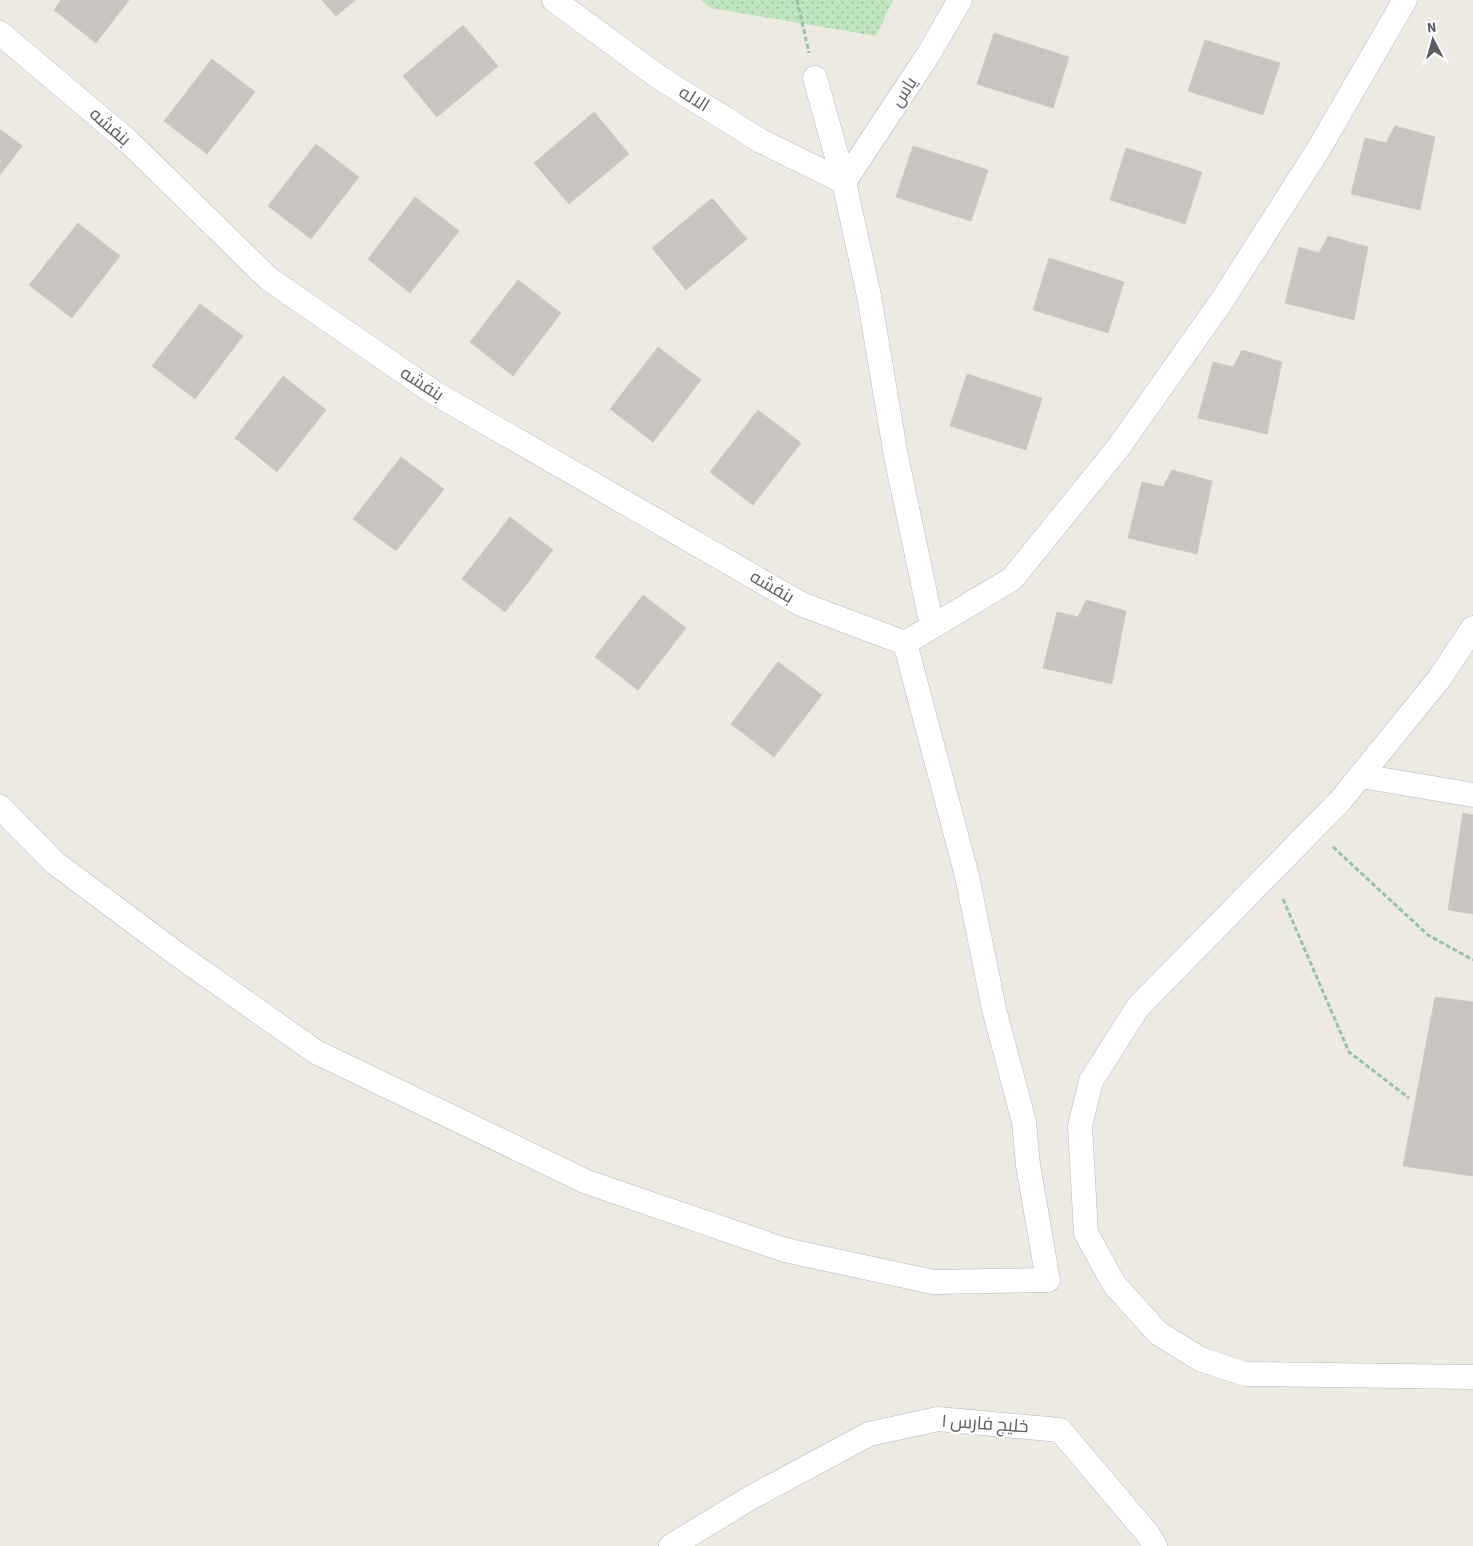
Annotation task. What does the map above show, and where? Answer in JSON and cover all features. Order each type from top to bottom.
[{"type":"street","name":"الاله","points":[[554,0],[660,78],[761,141],[844,182]]},
{"type":"street","name":"یاس","points":[[844,182],[928,55],[960,0]]},
{"type":"street","points":[[0,807],[55,863],[178,954],[316,1052],[587,1182],[785,1250],[933,1282],[1048,1280],[1028,1165],[1024,1122],[994,1009],[966,876],[905,642],[1012,579],[1118,448],[1226,293],[1318,150],[1405,0]]},
{"type":"street","name":"بنفشه","points":[[0,34],[129,142],[269,279],[433,392],[801,604],[905,642]]},
{"type":"street","points":[[815,78],[844,182],[869,296],[896,456],[932,626]]},
{"type":"street","points":[[1473,628],[1440,679],[1361,776],[1272,873],[1204,938],[1138,1007],[1092,1081],[1080,1126],[1086,1233],[1114,1284],[1158,1333],[1200,1359],[1245,1374],[1473,1377]]},
{"type":"street","points":[[1361,776],[1473,795]]},
{"type":"street","name":"خلیج فارس ۱","points":[[671,1546],[750,1498],[869,1434],[938,1419],[1060,1430],[1147,1532],[1155,1546]]},
{"type":"path","points":[[797,0],[815,78]]},
{"type":"path","points":[[1315,828],[1337,851],[1428,935],[1473,960]]},
{"type":"path","points":[[1272,873],[1349,1052],[1409,1098]]},
{"type":"green space","points":[[701,0],[893,0],[876,36],[711,8]]},
{"type":"building","points":[[61,0],[129,0],[96,43],[54,10]]},
{"type":"building","points":[[322,0],[355,0],[336,16]]},
{"type":"building","points":[[463,25],[498,66],[437,117],[403,76]]},
{"type":"building","points":[[994,33],[1069,57],[1053,108],[977,84]]},
{"type":"building","points":[[1205,40],[1280,63],[1263,115],[1188,91]]},
{"type":"building","points":[[212,59],[255,92],[207,154],[164,121]]},
{"type":"building","points":[[594,112],[629,154],[569,204],[534,163]]},
{"type":"building","points":[[1395,126],[1435,137],[1420,210],[1351,194],[1365,138],[1386,143]]},
{"type":"building","points":[[0,129],[22,146],[0,175]]},
{"type":"building","points":[[316,144],[359,177],[311,239],[268,206]]},
{"type":"building","points":[[913,146],[988,170],[971,221],[896,197]]},
{"type":"building","points":[[1126,148],[1202,172],[1185,224],[1110,200]]},
{"type":"building","points":[[415,197],[459,231],[410,293],[368,259]]},
{"type":"building","points":[[712,198],[747,239],[686,290],[652,248]]},
{"type":"building","points":[[78,223],[120,256],[72,318],[29,285]]},
{"type":"building","points":[[1328,236],[1368,247],[1354,320],[1285,303],[1299,247],[1319,253]]},
{"type":"building","points":[[1049,258],[1124,282],[1108,333],[1033,310]]},
{"type":"building","points":[[518,280],[561,313],[513,376],[470,342]]},
{"type":"building","points":[[200,304],[243,336],[195,399],[152,366]]},
{"type":"building","points":[[658,347],[701,380],[653,442],[610,409]]},
{"type":"building","points":[[1242,350],[1282,362],[1267,434],[1198,418],[1213,362],[1233,367]]},
{"type":"building","points":[[967,374],[1042,398],[1026,450],[950,426]]},
{"type":"building","points":[[283,376],[326,410],[277,472],[235,438]]},
{"type":"building","points":[[758,410],[801,443],[753,505],[710,472]]},
{"type":"building","points":[[401,457],[444,489],[396,551],[353,519]]},
{"type":"building","points":[[1172,470],[1212,481],[1197,554],[1128,538],[1142,482],[1163,487]]},
{"type":"building","points":[[510,517],[553,550],[505,612],[462,579]]},
{"type":"building","points":[[643,595],[686,628],[638,690],[595,657]]},
{"type":"building","points":[[1086,600],[1126,611],[1112,684],[1043,668],[1057,612],[1078,617]]},
{"type":"building","points":[[778,662],[822,695],[774,757],[731,724]]},
{"type":"building","points":[[1463,813],[1473,815],[1473,914],[1448,910]]},
{"type":"building","points":[[1435,997],[1473,1002],[1473,1176],[1403,1166]]}]
